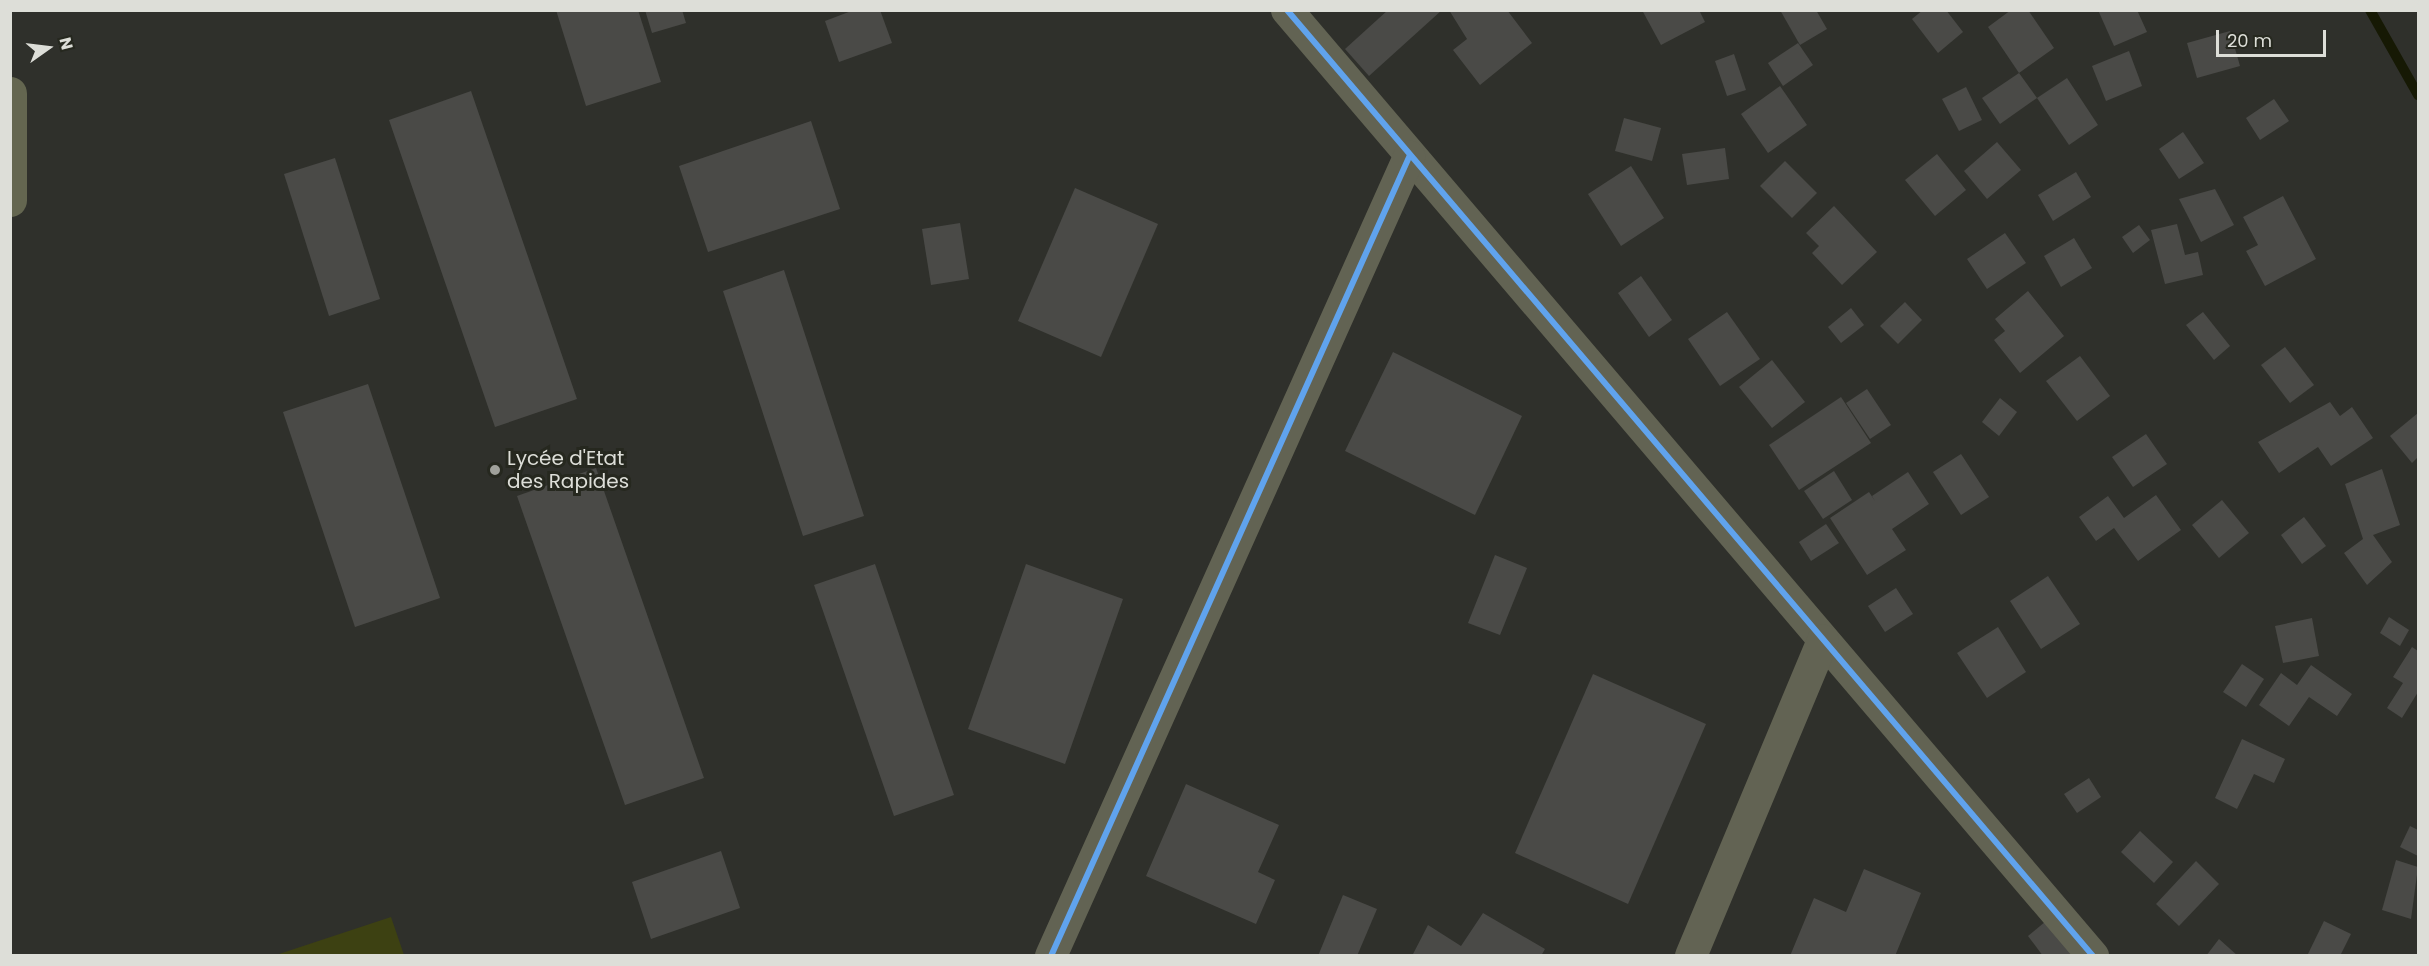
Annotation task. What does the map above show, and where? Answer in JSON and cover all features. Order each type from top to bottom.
[{"type":"main road","points":[[10,93],[10,200]]},
{"type":"street","points":[[1287,10],[1409,157],[2093,956]]},
{"type":"street","points":[[1051,956],[1409,157]]},
{"type":"street","points":[[1690,956],[1823,641]]},
{"type":"green space","points":[[391,917],[404,955],[276,955]]},
{"type":"building","points":[[556,10],[638,10],[661,82],[586,106]]},
{"type":"building","points":[[645,10],[682,10],[686,23],[652,33]]},
{"type":"building","points":[[854,10],[880,10],[892,43],[839,62],[825,21]]},
{"type":"building","points":[[1388,10],[1442,10],[1369,76],[1345,49]]},
{"type":"building","points":[[1449,10],[1507,10],[1532,43],[1480,85],[1453,50],[1467,39]]},
{"type":"building","points":[[1642,10],[1699,10],[1705,22],[1661,45]]},
{"type":"building","points":[[1780,10],[1816,10],[1827,29],[1800,45]]},
{"type":"building","points":[[1923,10],[1946,10],[1963,32],[1938,53],[1912,19]]},
{"type":"building","points":[[2011,10],[2028,10],[2054,48],[2019,73],[1988,27]]},
{"type":"building","points":[[2098,10],[2137,10],[2147,32],[2114,46]]},
{"type":"building","points":[[2230,31],[2240,66],[2197,78],[2187,43]]},
{"type":"building","points":[[1798,43],[1813,65],[1783,86],[1768,63]]},
{"type":"building","points":[[2129,51],[2142,86],[2106,101],[2092,66]]},
{"type":"building","points":[[1734,54],[1746,90],[1727,96],[1715,61]]},
{"type":"building","points":[[2019,73],[2037,98],[2000,124],[1982,98]]},
{"type":"building","points":[[2067,78],[2098,125],[2069,145],[2037,98]]},
{"type":"building","points":[[1780,86],[1807,125],[1768,153],[1741,114]]},
{"type":"building","points":[[1966,87],[1982,120],[1959,131],[1942,99]]},
{"type":"building","points":[[471,91],[577,399],[495,427],[389,120]]},
{"type":"building","points":[[2274,99],[2289,121],[2260,140],[2246,118]]},
{"type":"building","points":[[1624,118],[1661,128],[1652,161],[1615,151]]},
{"type":"building","points":[[811,121],[840,209],[708,252],[679,166]]},
{"type":"building","points":[[2183,132],[2204,163],[2179,179],[2159,149]]},
{"type":"building","points":[[1997,142],[2021,170],[1987,199],[1964,171]]},
{"type":"building","points":[[1725,148],[1729,179],[1687,185],[1682,154]]},
{"type":"building","points":[[1937,154],[1966,190],[1935,216],[1905,180]]},
{"type":"building","points":[[335,158],[380,299],[329,316],[284,174]]},
{"type":"building","points":[[1785,161],[1817,193],[1792,218],[1760,186]]},
{"type":"building","points":[[1631,166],[1664,218],[1621,246],[1588,194]]},
{"type":"building","points":[[2076,172],[2091,197],[2053,221],[2038,195]]},
{"type":"building","points":[[1075,188],[1158,224],[1101,357],[1018,321]]},
{"type":"building","points":[[2215,189],[2234,225],[2201,242],[2179,199]]},
{"type":"building","points":[[2283,196],[2316,259],[2265,286],[2246,251],[2258,245],[2243,217]]},
{"type":"building","points":[[1834,206],[1877,252],[1842,285],[1812,253],[1819,246],[1806,233]]},
{"type":"building","points":[[960,223],[969,279],[931,285],[922,229]]},
{"type":"building","points":[[2177,224],[2185,255],[2198,252],[2203,275],[2165,284],[2151,230]]},
{"type":"building","points":[[2139,225],[2150,240],[2133,253],[2122,237]]},
{"type":"building","points":[[2005,233],[2026,263],[1987,289],[1967,259]]},
{"type":"building","points":[[2074,238],[2092,268],[2061,287],[2044,256]]},
{"type":"building","points":[[784,270],[864,516],[803,536],[723,291]]},
{"type":"building","points":[[1641,276],[1672,320],[1649,337],[1618,293]]},
{"type":"building","points":[[2028,291],[2064,336],[2020,373],[1994,340],[2005,331],[1995,319]]},
{"type":"building","points":[[1905,302],[1922,320],[1898,344],[1880,326]]},
{"type":"building","points":[[1851,308],[1864,325],[1841,343],[1828,327]]},
{"type":"building","points":[[1727,312],[1760,359],[1720,386],[1688,339]]},
{"type":"building","points":[[2203,312],[2230,346],[2214,360],[2186,325]]},
{"type":"building","points":[[2285,347],[2314,385],[2290,403],[2261,365]]},
{"type":"building","points":[[1393,352],[1522,416],[1475,515],[1345,451]]},
{"type":"building","points":[[2080,356],[2110,396],[2077,421],[2046,381]]},
{"type":"building","points":[[1772,360],[1805,402],[1772,428],[1739,387]]},
{"type":"building","points":[[368,384],[440,598],[355,627],[283,412]]},
{"type":"building","points":[[1867,389],[1891,425],[1870,439],[1846,403]]},
{"type":"building","points":[[1841,397],[1871,443],[1799,490],[1769,445]]},
{"type":"building","points":[[2000,398],[2017,412],[1999,436],[1982,422]]},
{"type":"building","points":[[2330,402],[2340,416],[2352,407],[2373,438],[2331,466],[2318,447],[2279,473],[2258,442]]},
{"type":"building","points":[[2418,413],[2418,457],[2412,463],[2390,436]]},
{"type":"building","points":[[2146,434],[2167,464],[2133,487],[2112,457]]},
{"type":"building","points":[[1961,454],[1989,497],[1961,515],[1933,472]]},
{"type":"building","points":[[596,468],[704,778],[625,805],[517,496]]},
{"type":"building","points":[[2382,469],[2400,525],[2373,535],[2392,562],[2367,585],[2344,553],[2363,539],[2345,484]]},
{"type":"building","points":[[1834,471],[1852,500],[1823,519],[1804,491]]},
{"type":"building","points":[[1908,472],[1929,504],[1892,529],[1906,550],[1867,575],[1830,518],[1869,492],[1875,501],[1872,496]]},
{"type":"building","points":[[2156,495],[2181,530],[2138,561],[2114,528],[2096,541],[2079,517],[2108,496],[2124,518]]},
{"type":"building","points":[[2222,500],[2249,533],[2219,558],[2192,525]]},
{"type":"building","points":[[2304,517],[2326,546],[2302,564],[2281,535]]},
{"type":"building","points":[[1826,524],[1839,543],[1811,561],[1799,542]]},
{"type":"building","points":[[1495,555],[1527,568],[1500,635],[1468,623]]},
{"type":"building","points":[[875,564],[954,795],[894,816],[814,585]]},
{"type":"building","points":[[1026,564],[1123,599],[1065,764],[968,729]]},
{"type":"building","points":[[2048,576],[2080,624],[2041,649],[2010,601]]},
{"type":"building","points":[[1896,588],[1913,614],[1885,632],[1868,606]]},
{"type":"building","points":[[2389,617],[2409,630],[2400,646],[2380,633]]},
{"type":"building","points":[[2312,618],[2319,656],[2283,663],[2275,626]]},
{"type":"building","points":[[1998,627],[2026,672],[1987,698],[1957,653]]},
{"type":"building","points":[[2412,647],[2418,651],[2418,692],[2402,718],[2387,708],[2403,683],[2393,677]]},
{"type":"building","points":[[2242,664],[2264,679],[2246,707],[2223,692]]},
{"type":"building","points":[[2311,665],[2352,694],[2337,716],[2309,697],[2289,726],[2259,705],[2281,673],[2297,685]]},
{"type":"building","points":[[1593,674],[1706,724],[1628,904],[1515,853]]},
{"type":"building","points":[[2242,739],[2285,759],[2274,783],[2254,774],[2237,809],[2215,798]]},
{"type":"building","points":[[2089,778],[2101,797],[2077,813],[2064,794]]},
{"type":"building","points":[[1186,784],[1279,825],[1258,872],[1275,880],[1256,924],[1146,876]]},
{"type":"building","points":[[2410,826],[2418,830],[2418,856],[2400,847]]},
{"type":"building","points":[[2140,831],[2173,862],[2154,883],[2121,852]]},
{"type":"building","points":[[721,851],[740,908],[651,939],[632,882]]},
{"type":"building","points":[[2396,860],[2418,867],[2411,919],[2382,910]]},
{"type":"building","points":[[2196,861],[2219,884],[2179,926],[2156,904]]},
{"type":"building","points":[[1864,869],[1921,893],[1895,956],[1790,956],[1814,898],[1846,912]]},
{"type":"building","points":[[1343,895],[1377,909],[1357,956],[1318,956]]},
{"type":"building","points":[[1483,913],[1545,949],[1541,956],[1412,956],[1428,925],[1461,946]]},
{"type":"building","points":[[2046,921],[2074,956],[2043,956],[2028,936]]},
{"type":"building","points":[[2324,921],[2351,934],[2340,956],[2307,956]]},
{"type":"building","points":[[2219,939],[2238,956],[2206,956]]},
{"type":"waterway","points":[[2370,10],[2418,95]]},
{"type":"cycle path","points":[[1287,10],[2093,956]]},
{"type":"cycle path","points":[[1051,956],[1409,157]]},
{"type":"place","name":"Lycée d'Etat des Rapides","points":[[495,470]]}]
